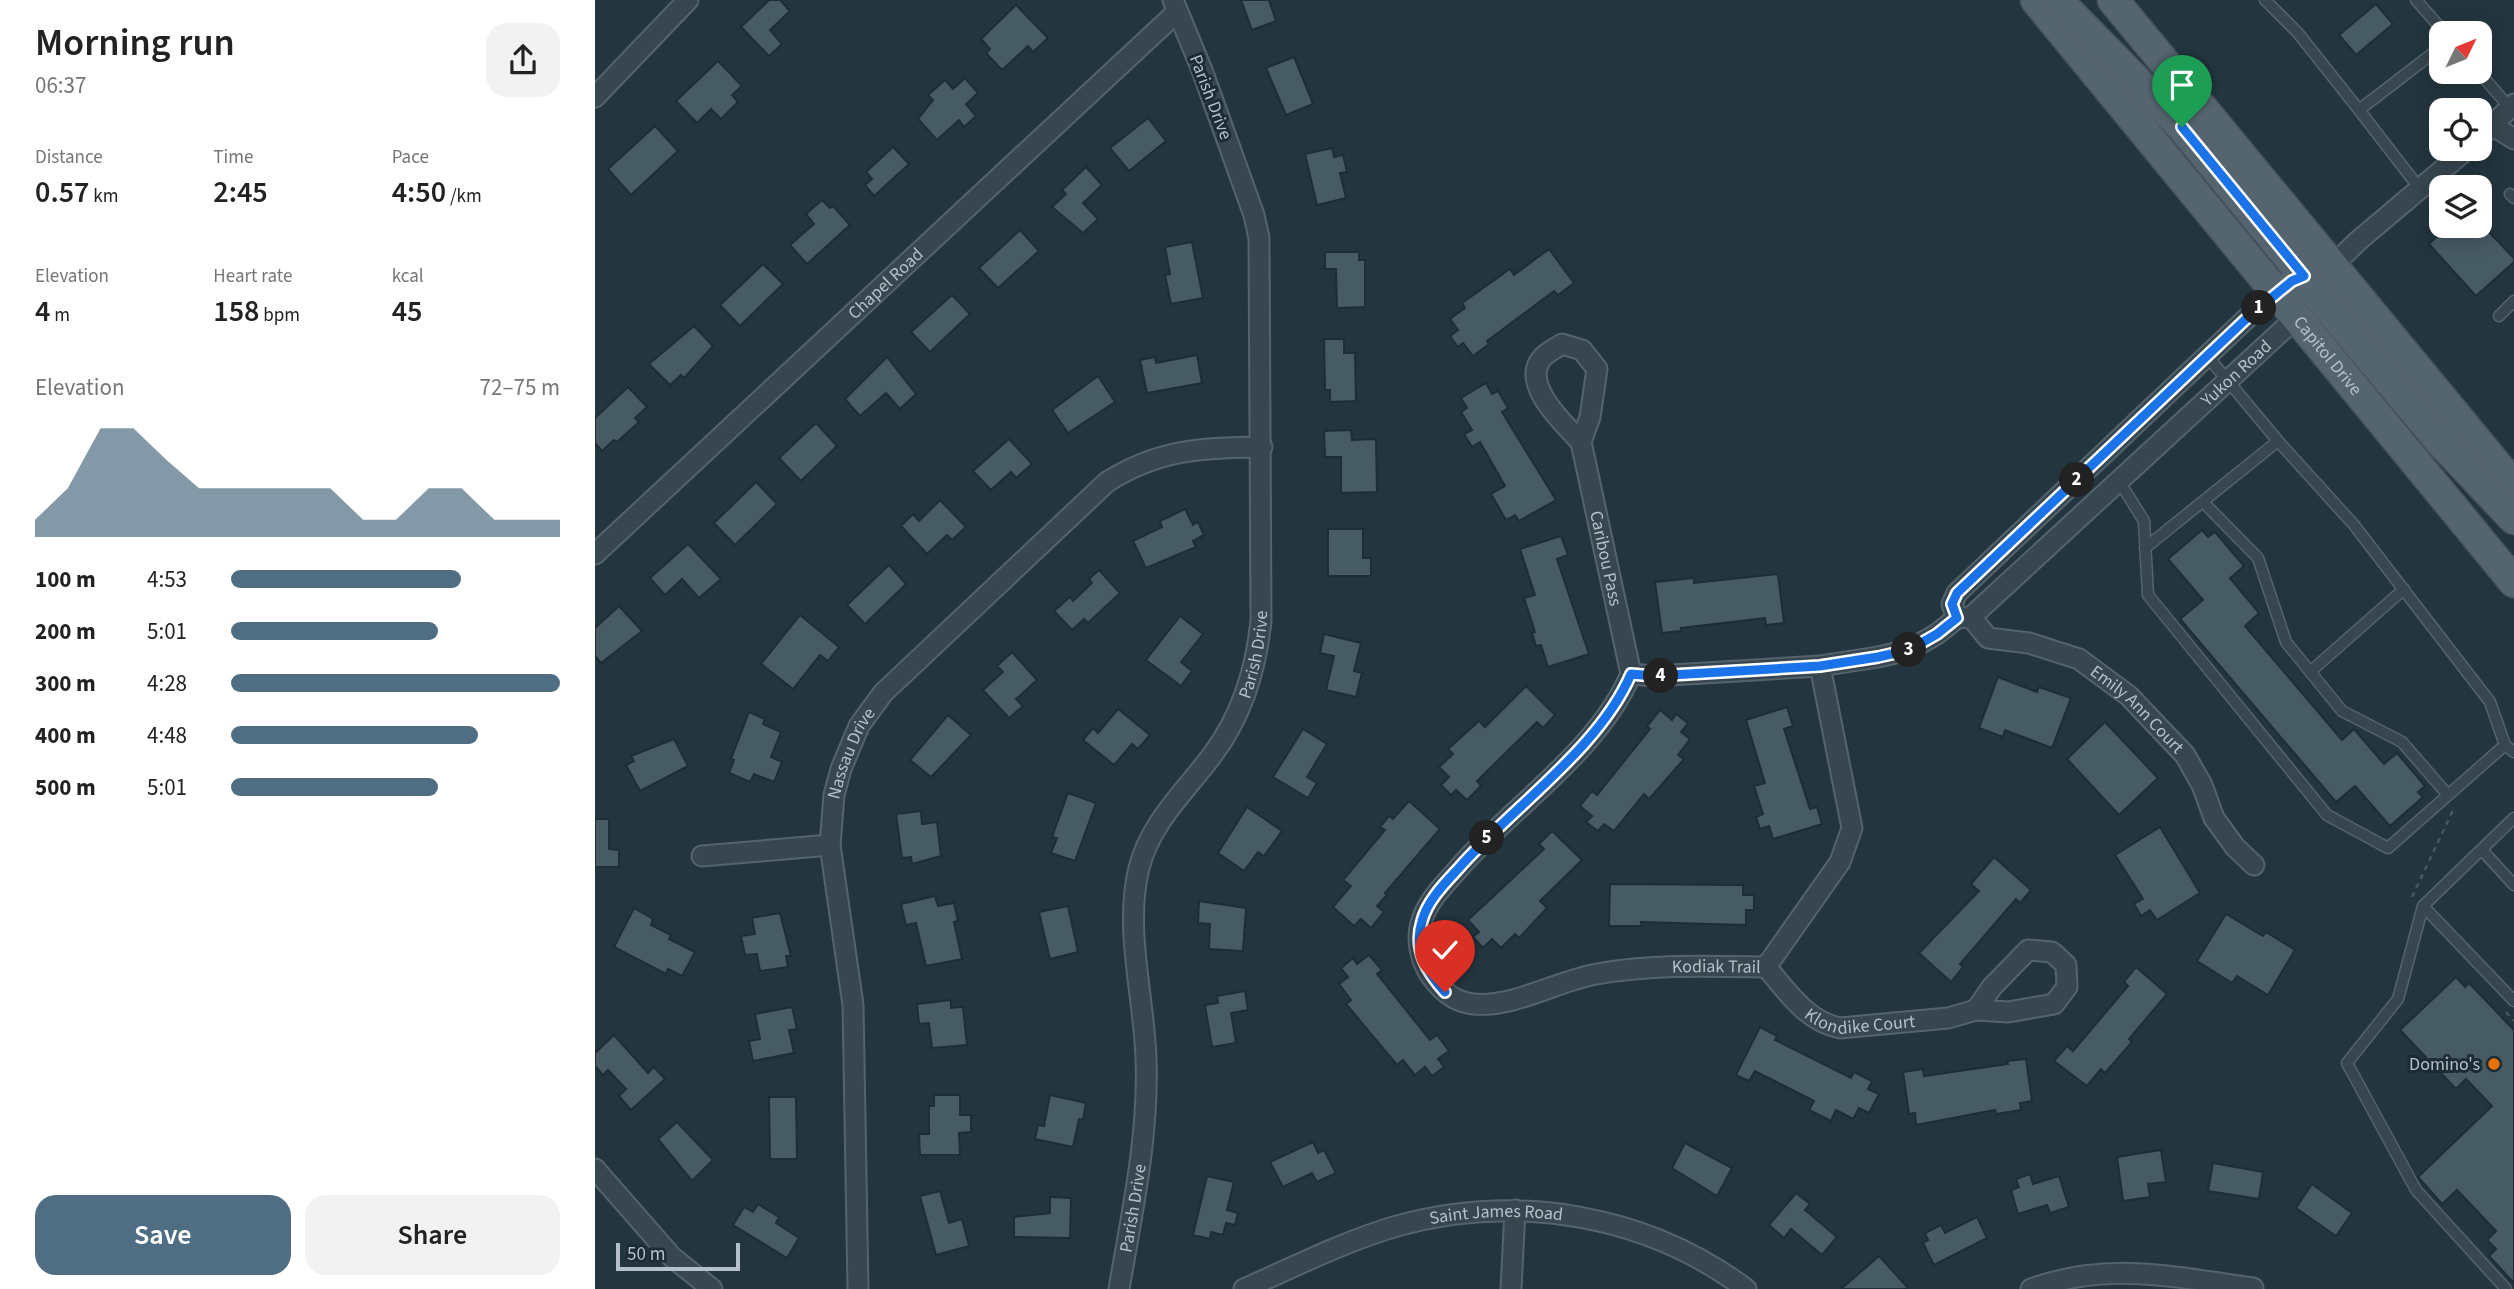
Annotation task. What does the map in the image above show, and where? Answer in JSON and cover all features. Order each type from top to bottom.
[{"type":"main road","name":"Capitol Drive","points":[[2036,0],[2306,282],[2514,486]]},
{"type":"main road","points":[[2057,0],[2182,127],[2306,282],[2440,441],[2514,519]]},
{"type":"main road","name":"Capitol Drive","points":[[2113,0],[2306,282],[2296,318],[2514,582]]},
{"type":"street","points":[[595,97],[688,0]]},
{"type":"street","name":"Parish Drive","points":[[1119,1289],[1146,1122],[1146,1059],[1134,922],[1134,891],[1140,866],[1158,822],[1221,743],[1237,715],[1252,675],[1261,621],[1259,238],[1254,215],[1175,6]]},
{"type":"street","name":"Chapel Road","points":[[595,554],[1175,6]]},
{"type":"street","points":[[2492,126],[2512,106]]},
{"type":"street","points":[[2492,134],[2514,139]]},
{"type":"street","name":"Yukon Road","points":[[1964,617],[1952,604],[1957,593],[2208,357],[2306,282],[2453,161]]},
{"type":"street","name":"Yukon Road","points":[[1631,674],[1654,676],[1820,666],[1909,650],[1964,617],[2119,481],[2296,318]]},
{"type":"street","name":"Caribou Pass","points":[[1581,442],[1590,417],[1597,369],[1582,350],[1562,344],[1542,358],[1537,372],[1539,389],[1581,442],[1631,674]]},
{"type":"street","name":"Nassau Drive","points":[[858,1289],[853,1004],[830,845],[834,795],[841,769],[859,726],[883,693],[1107,482],[1145,460],[1185,449],[1262,447]]},
{"type":"street","name":"Emily Ann Court","points":[[1964,617],[1988,638],[2029,643],[2079,659],[2102,673],[2129,696],[2185,755],[2202,786],[2214,818],[2235,847],[2254,865]]},
{"type":"street","name":"Kodiak Trail","points":[[1631,674],[1623,691],[1578,750],[1477,848],[1431,902],[1422,920],[1420,937],[1425,967],[1434,980],[1458,1001],[1493,1004],[1565,981],[1632,969],[1766,967],[1840,862],[1852,828],[1820,666]]},
{"type":"street","points":[[702,856],[830,845]]},
{"type":"street","name":"Klondike Court","points":[[1766,967],[1801,1009],[1824,1024],[1840,1028],[1948,1018],[1976,1010],[2008,1012],[2054,1004],[2067,987],[2066,965],[2052,952],[2028,950],[1992,987],[1976,1010]]},
{"type":"street","points":[[595,1169],[672,1257],[712,1289]]},
{"type":"street","points":[[1511,1289],[1515,1210]]},
{"type":"street","name":"Saint James Road","points":[[1244,1289],[1396,1227],[1456,1213],[1515,1210],[1571,1215],[1645,1234],[1703,1261],[1746,1289]]},
{"type":"street","points":[[2031,1289],[2075,1276],[2127,1271],[2253,1288]]},
{"type":"lane","points":[[2266,0],[2298,33],[2420,189]]},
{"type":"lane","points":[[2416,0],[2434,21]]},
{"type":"lane","points":[[2358,110],[2429,56]]},
{"type":"lane","points":[[2491,84],[2512,106]]},
{"type":"lane","points":[[2499,316],[2514,301]]},
{"type":"lane","points":[[2208,357],[2278,441],[2354,525],[2404,589],[2490,702],[2505,745],[2514,752]]},
{"type":"lane","points":[[2145,548],[2278,441]]},
{"type":"lane","points":[[2119,481],[2144,521],[2148,594],[2327,816],[2388,848],[2505,745]]},
{"type":"lane","points":[[2203,502],[2258,558],[2286,642],[2342,710],[2402,742],[2450,793]]},
{"type":"lane","points":[[2311,672],[2404,589]]},
{"type":"lane","points":[[2505,1289],[2416,1190],[2347,1063],[2398,999],[2423,906],[2514,818]]},
{"type":"lane","points":[[2482,849],[2514,885]]},
{"type":"lane","points":[[2423,906],[2514,1001]]},
{"type":"path","points":[[2407,906],[2459,799],[2450,793]]},
{"type":"building","points":[[769,0],[780,0],[790,11],[770,30],[782,44],[769,56],[741,27]]},
{"type":"building","points":[[1241,0],[1269,0],[1276,21],[1252,30]]},
{"type":"building","points":[[2376,4],[2393,24],[2356,55],[2339,35]]},
{"type":"building","points":[[1016,5],[1048,38],[1033,52],[1028,46],[1002,70],[986,53],[990,49],[981,39]]},
{"type":"building","points":[[1294,57],[1313,104],[1286,115],[1266,68]]},
{"type":"building","points":[[718,61],[742,86],[732,95],[738,102],[721,119],[711,109],[697,123],[676,101]]},
{"type":"building","points":[[965,78],[978,93],[966,104],[976,116],[964,127],[959,120],[937,140],[918,119],[933,100],[928,95],[945,80],[953,89]]},
{"type":"building","points":[[1148,118],[1166,141],[1129,171],[1110,148]]},
{"type":"building","points":[[655,126],[678,151],[631,195],[608,169]]},
{"type":"building","points":[[893,147],[909,164],[874,196],[865,185],[872,179],[866,172]]},
{"type":"building","points":[[1332,148],[1334,157],[1343,155],[1347,172],[1340,173],[1346,198],[1317,205],[1305,154]]},
{"type":"building","points":[[1086,167],[1102,185],[1083,203],[1098,219],[1083,233],[1052,207],[1066,194],[1062,190]]},
{"type":"building","points":[[822,200],[830,208],[833,206],[850,225],[807,264],[790,245],[814,224],[806,214]]},
{"type":"building","points":[[1020,230],[1039,251],[998,288],[979,268]]},
{"type":"building","points":[[2492,235],[2514,258],[2514,262],[2476,296],[2429,244],[2435,238],[2492,238]]},
{"type":"building","points":[[1192,242],[1203,298],[1171,304],[1165,275],[1170,274],[1165,247]]},
{"type":"building","points":[[1549,249],[1574,283],[1558,295],[1554,291],[1487,341],[1489,344],[1473,356],[1463,343],[1458,347],[1450,336],[1458,330],[1450,319],[1465,308],[1462,303],[1510,269],[1514,275]]},
{"type":"building","points":[[1325,252],[1359,252],[1359,260],[1365,260],[1365,307],[1337,308],[1336,269],[1325,269]]},
{"type":"building","points":[[763,264],[783,284],[740,326],[720,305]]},
{"type":"building","points":[[952,295],[970,314],[930,352],[911,332]]},
{"type":"building","points":[[694,326],[713,346],[684,378],[681,375],[670,385],[649,364]]},
{"type":"building","points":[[1324,339],[1344,339],[1344,353],[1355,353],[1356,401],[1330,402],[1330,390],[1325,390]]},
{"type":"building","points":[[1197,355],[1202,383],[1147,393],[1140,360],[1155,357],[1156,363]]},
{"type":"building","points":[[887,357],[916,394],[900,409],[886,393],[860,416],[845,399]]},
{"type":"building","points":[[1098,376],[1115,402],[1068,433],[1052,410]]},
{"type":"building","points":[[1486,383],[1492,394],[1498,391],[1508,408],[1502,412],[1556,500],[1519,521],[1515,515],[1506,520],[1491,494],[1505,486],[1480,442],[1472,447],[1464,434],[1472,430],[1461,412],[1467,408],[1461,398]]},
{"type":"building","points":[[628,387],[647,407],[635,418],[639,422],[617,442],[614,440],[602,451],[595,443],[595,418]]},
{"type":"building","points":[[816,423],[837,446],[801,481],[779,458]]},
{"type":"building","points":[[1351,430],[1352,440],[1376,439],[1377,492],[1341,493],[1341,457],[1325,457],[1324,431]]},
{"type":"building","points":[[1009,439],[1032,464],[1016,478],[1011,472],[991,490],[973,471]]},
{"type":"building","points":[[756,482],[777,504],[735,545],[714,523]]},
{"type":"building","points":[[940,500],[966,527],[952,540],[947,535],[927,554],[901,526],[913,514],[919,521]]},
{"type":"building","points":[[1185,509],[1193,525],[1198,522],[1204,535],[1193,541],[1196,547],[1146,568],[1133,541],[1162,527],[1160,521]]},
{"type":"building","points":[[1328,529],[1363,529],[1363,558],[1371,558],[1371,576],[1328,576]]},
{"type":"building","points":[[2202,530],[2208,537],[2215,532],[2244,566],[2230,578],[2259,613],[2245,626],[2342,740],[2354,729],[2384,764],[2397,753],[2425,786],[2418,792],[2423,797],[2390,826],[2355,786],[2336,802],[2180,619],[2203,600],[2168,559]]},
{"type":"building","points":[[1561,536],[1568,555],[1557,559],[1589,654],[1548,667],[1541,645],[1536,646],[1532,633],[1535,632],[1524,598],[1535,595],[1520,549]]},
{"type":"building","points":[[688,544],[721,579],[699,598],[682,579],[665,595],[650,578]]},
{"type":"building","points":[[889,565],[906,584],[865,624],[847,605]]},
{"type":"building","points":[[1099,570],[1120,593],[1088,623],[1084,619],[1072,630],[1054,611],[1070,597],[1073,601],[1092,583],[1089,579]]},
{"type":"building","points":[[1778,574],[1784,623],[1766,625],[1765,618],[1681,628],[1681,631],[1662,633],[1655,582],[1694,578],[1694,583]]},
{"type":"building","points":[[619,606],[642,631],[601,663],[595,656],[595,628]]},
{"type":"building","points":[[800,615],[839,647],[828,661],[820,655],[793,689],[761,664]]},
{"type":"building","points":[[1180,616],[1203,634],[1181,662],[1192,671],[1181,686],[1146,660]]},
{"type":"building","points":[[1324,634],[1361,643],[1354,671],[1362,673],[1356,697],[1326,690],[1334,656],[1320,653]]},
{"type":"building","points":[[1012,652],[1037,680],[1016,699],[1023,706],[1009,718],[983,690],[1003,672],[997,666]]},
{"type":"building","points":[[1998,677],[2037,692],[2039,687],[2071,698],[2052,748],[2005,730],[2003,737],[1979,728]]},
{"type":"building","points":[[1526,686],[1555,715],[1543,728],[1537,722],[1477,781],[1481,786],[1467,800],[1456,790],[1451,795],[1441,785],[1449,777],[1439,767],[1453,754],[1448,749],[1479,721],[1485,727]]},
{"type":"building","points":[[1787,707],[1793,726],[1784,729],[1810,809],[1817,807],[1822,824],[1773,839],[1769,826],[1760,829],[1756,817],[1763,814],[1754,786],[1765,783],[1746,720]]},
{"type":"building","points":[[1118,709],[1150,735],[1138,749],[1132,744],[1114,765],[1083,740],[1093,728],[1098,733]]},
{"type":"building","points":[[1660,710],[1672,720],[1676,714],[1688,723],[1681,732],[1690,739],[1678,755],[1684,759],[1649,799],[1644,794],[1614,831],[1604,824],[1598,831],[1586,822],[1592,816],[1580,806],[1592,791],[1597,795],[1650,729],[1647,726]]},
{"type":"building","points":[[749,712],[765,719],[763,724],[781,732],[771,757],[782,762],[774,782],[754,774],[750,782],[729,773],[734,760],[731,759]]},
{"type":"building","points":[[948,715],[971,735],[931,777],[910,760]]},
{"type":"building","points":[[2105,722],[2158,778],[2119,815],[2067,759]]},
{"type":"building","points":[[1303,729],[1327,744],[1307,777],[1317,783],[1308,798],[1273,777]]},
{"type":"building","points":[[674,739],[688,766],[640,791],[626,765],[634,761],[631,756]]},
{"type":"building","points":[[1068,793],[1096,803],[1075,861],[1051,853],[1057,838],[1052,837]]},
{"type":"building","points":[[1409,801],[1440,829],[1385,893],[1387,895],[1377,906],[1384,912],[1371,928],[1361,919],[1354,926],[1333,907],[1351,886],[1343,880],[1385,830],[1380,827],[1389,816],[1393,819]]},
{"type":"building","points":[[1247,807],[1282,831],[1264,856],[1258,852],[1244,871],[1218,853]]},
{"type":"building","points":[[921,811],[922,824],[937,822],[941,856],[912,864],[911,857],[902,858],[896,814]]},
{"type":"building","points":[[595,819],[609,819],[609,849],[619,850],[619,867],[595,867]]},
{"type":"building","points":[[2160,827],[2200,893],[2157,920],[2150,910],[2141,916],[2134,904],[2143,899],[2115,855]]},
{"type":"building","points":[[1552,831],[1582,860],[1540,901],[1547,908],[1519,938],[1515,934],[1501,948],[1492,939],[1483,948],[1473,937],[1479,932],[1468,920],[1544,849],[1539,844]]},
{"type":"building","points":[[1994,857],[2031,890],[2020,903],[2016,899],[1960,964],[1963,967],[1951,982],[1919,953],[1979,891],[1971,884]]},
{"type":"building","points":[[1610,884],[1743,885],[1743,895],[1754,895],[1754,910],[1746,910],[1746,925],[1641,922],[1642,926],[1609,926]]},
{"type":"building","points":[[935,896],[938,906],[954,903],[958,921],[954,922],[962,959],[926,966],[916,923],[906,925],[901,904]]},
{"type":"building","points":[[1199,901],[1246,908],[1243,951],[1209,949],[1210,924],[1198,923]]},
{"type":"building","points":[[1068,906],[1078,952],[1050,959],[1039,912]]},
{"type":"building","points":[[634,908],[653,919],[651,925],[671,935],[669,939],[695,952],[682,976],[668,969],[666,974],[614,947]]},
{"type":"building","points":[[780,913],[791,956],[786,956],[788,967],[760,971],[757,954],[745,955],[741,936],[755,934],[752,918]]},
{"type":"building","points":[[2226,914],[2263,936],[2266,932],[2295,950],[2268,995],[2237,976],[2232,983],[2197,961]]},
{"type":"building","points":[[1369,955],[1382,970],[1377,974],[1430,1040],[1437,1035],[1449,1051],[1438,1059],[1444,1067],[1432,1076],[1425,1067],[1415,1075],[1403,1060],[1397,1065],[1346,1004],[1351,1000],[1339,984],[1348,977],[1341,968],[1353,958],[1357,964]]},
{"type":"building","points":[[2136,967],[2167,994],[2129,1039],[2132,1042],[2105,1073],[2101,1069],[2087,1086],[2054,1061],[2067,1046],[2073,1051],[2128,986],[2124,982]]},
{"type":"building","points":[[2456,977],[2465,987],[2469,983],[2514,1030],[2514,1283],[2489,1256],[2496,1249],[2487,1240],[2496,1231],[2457,1190],[2442,1204],[2418,1177],[2492,1106],[2466,1079],[2456,1089],[2400,1030]]},
{"type":"building","points":[[1245,991],[1248,1010],[1231,1013],[1236,1043],[1212,1047],[1205,1005],[1218,1003],[1217,996]]},
{"type":"building","points":[[951,1000],[951,1008],[963,1007],[967,1045],[932,1048],[929,1023],[919,1024],[917,1004]]},
{"type":"building","points":[[792,1007],[797,1029],[789,1030],[794,1053],[753,1061],[749,1041],[760,1039],[755,1014]]},
{"type":"building","points":[[1760,1027],[1777,1036],[1775,1040],[1851,1078],[1854,1072],[1872,1081],[1868,1089],[1879,1094],[1869,1113],[1859,1108],[1853,1119],[1836,1110],[1831,1121],[1809,1110],[1814,1101],[1755,1071],[1749,1081],[1736,1075]]},
{"type":"building","points":[[614,1035],[648,1073],[654,1067],[665,1079],[631,1110],[619,1096],[626,1089],[608,1070],[603,1075],[595,1066],[595,1053]]},
{"type":"building","points":[[2026,1059],[2032,1101],[2020,1103],[2021,1110],[1996,1114],[1995,1110],[1916,1125],[1915,1113],[1909,1114],[1903,1072],[1923,1069],[1924,1076]]},
{"type":"building","points":[[934,1095],[960,1095],[960,1115],[971,1115],[971,1132],[959,1133],[960,1155],[920,1155],[919,1134],[929,1134],[929,1106],[934,1106]]},
{"type":"building","points":[[1050,1095],[1086,1103],[1083,1120],[1079,1119],[1073,1147],[1035,1139],[1038,1125],[1044,1126]]},
{"type":"building","points":[[769,1097],[796,1097],[797,1159],[770,1159]]},
{"type":"building","points":[[677,1122],[713,1160],[692,1181],[658,1139]]},
{"type":"building","points":[[1313,1142],[1318,1153],[1324,1150],[1336,1173],[1317,1182],[1312,1173],[1283,1187],[1270,1162]]},
{"type":"building","points":[[1685,1143],[1732,1168],[1717,1196],[1672,1168]]},
{"type":"building","points":[[2161,1150],[2166,1182],[2148,1184],[2150,1197],[2123,1201],[2117,1157]]},
{"type":"building","points":[[2213,1163],[2263,1172],[2259,1199],[2208,1191]]},
{"type":"building","points":[[2030,1174],[2033,1184],[2059,1176],[2069,1207],[2050,1213],[2047,1205],[2018,1214],[2011,1190],[2019,1187],[2016,1179]]},
{"type":"building","points":[[1207,1176],[1234,1182],[1227,1210],[1238,1213],[1235,1225],[1226,1223],[1223,1235],[1211,1232],[1210,1239],[1193,1235]]},
{"type":"building","points":[[2312,1184],[2352,1213],[2336,1236],[2296,1208]]},
{"type":"building","points":[[940,1191],[949,1223],[962,1219],[969,1246],[936,1255],[920,1196]]},
{"type":"building","points":[[1796,1193],[1810,1204],[1805,1210],[1837,1237],[1822,1255],[1791,1229],[1784,1238],[1769,1225]]},
{"type":"building","points":[[1050,1197],[1071,1198],[1070,1238],[1014,1237],[1014,1217],[1050,1213]]},
{"type":"building","points":[[758,1204],[779,1217],[776,1223],[799,1238],[787,1258],[733,1225],[744,1207],[753,1212]]},
{"type":"building","points":[[1977,1217],[1987,1238],[1934,1265],[1923,1243],[1928,1240],[1925,1233],[1941,1225],[1945,1233]]},
{"type":"building","points":[[1879,1256],[1909,1289],[1841,1289]]},
{"type":"place","name":"Domino's","points":[[2494,1064]]},
{"type":"route","points":[[1445,992],[1425,967],[1421,954],[1422,920],[1431,902],[1495,830],[1578,750],[1623,691],[1631,674],[1654,676],[1820,666],[1909,650],[1937,634],[1957,618],[1952,604],[1957,593],[2247,318],[2292,281],[2304,276],[2182,127]]}]
